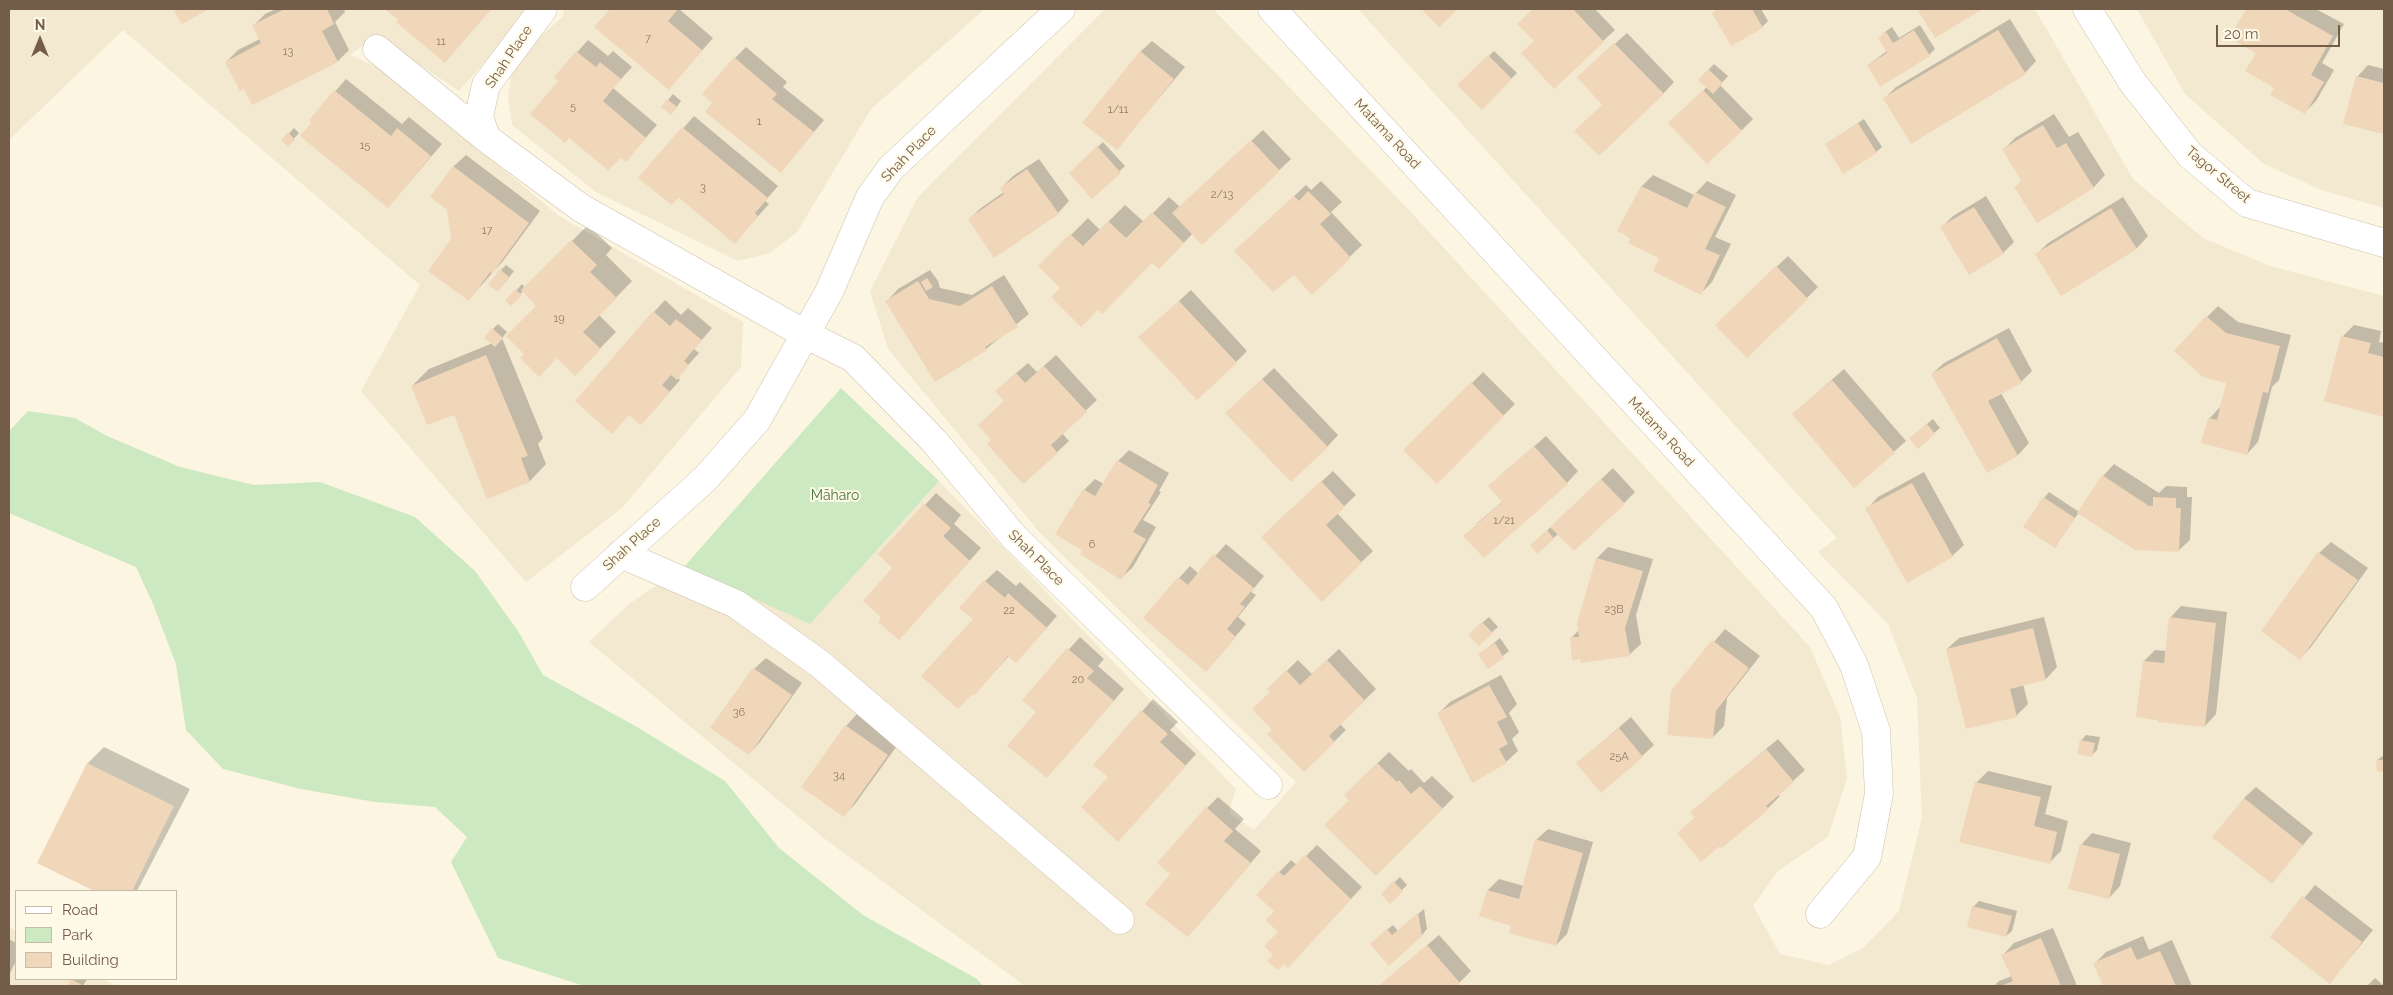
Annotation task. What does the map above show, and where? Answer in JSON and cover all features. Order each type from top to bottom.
[{"type":"street","name":"Shah Place","points":[[486,138],[479,116],[486,85],[542,9]]},
{"type":"street","name":"Shah Place","points":[[585,586],[705,479],[757,420],[829,292],[870,197],[891,168],[1061,9]]},
{"type":"street","name":"Matama Road","points":[[1272,9],[1824,608],[1854,665],[1876,731],[1879,794],[1867,857],[1820,914]]},
{"type":"street","name":"Tagor Street","points":[[2087,9],[2133,83],[2190,155],[2247,203],[2384,243]]},
{"type":"street","name":"Shah Place","points":[[377,49],[486,138],[581,208],[805,334],[853,358],[934,440],[1014,536],[1268,785]]},
{"type":"street","points":[[621,554],[736,604],[820,664],[1120,920]]},
{"type":"shaded area","points":[[9,9],[526,9],[520,22],[459,91],[376,36],[350,55],[386,71],[559,216],[743,322],[741,367],[622,508],[526,582],[361,391],[420,285],[123,30],[9,140]]},
{"type":"shaded area","points":[[564,9],[985,9],[871,109],[797,232],[770,253],[738,261],[596,192],[512,125],[508,97],[513,67],[524,52],[563,16]]},
{"type":"shaded area","points":[[1105,9],[1213,9],[1409,210],[1810,647],[1840,717],[1847,778],[1828,837],[1777,872],[1753,906],[1780,954],[1829,965],[1863,948],[1899,911],[1922,818],[1917,698],[1888,624],[1818,552],[1837,538],[1358,9],[2035,9],[2133,179],[2203,238],[2270,266],[2384,296],[2384,986],[1025,986],[825,839],[589,642],[629,604],[684,567],[810,623],[939,481],[1236,789],[1229,813],[1254,830],[1296,782],[1040,533],[888,349],[870,291],[918,197]]},
{"type":"shaded area","points":[[2137,9],[2384,9],[2384,208],[2321,190],[2264,164],[2185,94]]},
{"type":"shaded area","points":[[9,927],[15,930],[15,980],[104,980],[116,986],[9,986]]},
{"type":"green space","name":"Māharo","points":[[841,388],[939,481],[810,624],[684,567]]},
{"type":"green space","points":[[28,411],[75,418],[107,436],[180,467],[254,485],[320,482],[415,517],[475,571],[518,631],[543,675],[637,727],[725,781],[779,848],[863,915],[977,979],[983,986],[584,986],[498,958],[451,862],[467,837],[435,807],[375,802],[301,789],[223,769],[186,730],[176,664],[153,604],[136,567],[9,513],[9,431]]},
{"type":"building","points":[[173,9],[209,9],[182,24]]},
{"type":"building","points":[[285,9],[327,9],[334,24],[322,31],[338,62],[252,105],[244,89],[240,91],[225,62],[261,43],[252,25]]},
{"type":"building","points":[[385,9],[491,9],[445,63],[396,22],[398,20]]},
{"type":"building","points":[[610,9],[678,9],[668,21],[702,50],[669,90],[594,27]]},
{"type":"building","points":[[1421,9],[1458,9],[1439,27]]},
{"type":"building","points":[[1533,9],[1573,9],[1604,42],[1554,89],[1521,53],[1534,41],[1517,24]]},
{"type":"building","points":[[1719,9],[1752,9],[1763,28],[1731,46],[1712,13]]},
{"type":"building","points":[[1917,9],[1983,9],[1935,38]]},
{"type":"building","points":[[2246,9],[2285,9],[2333,36],[2311,75],[2324,82],[2305,114],[2270,95],[2274,88],[2245,71],[2256,53],[2229,38]]},
{"type":"building","points":[[1914,30],[1930,56],[1880,87],[1867,65],[1887,53],[1878,38],[1886,32],[1893,43]]},
{"type":"building","points":[[1998,30],[2026,74],[1911,144],[1883,98]]},
{"type":"building","points":[[1614,43],[1664,94],[1599,156],[1574,131],[1602,105],[1577,77]]},
{"type":"building","points":[[576,51],[596,67],[600,62],[621,79],[603,101],[646,138],[626,162],[621,158],[608,170],[569,138],[565,143],[530,114],[558,81],[554,77]]},
{"type":"building","points":[[1140,51],[1174,79],[1117,150],[1082,123]]},
{"type":"building","points":[[1488,55],[1512,79],[1482,110],[1457,85]]},
{"type":"building","points":[[734,57],[777,94],[772,99],[814,132],[781,173],[705,112],[712,103],[702,94]]},
{"type":"building","points":[[1708,69],[1723,83],[1713,94],[1698,80]]},
{"type":"building","points":[[2356,76],[2384,83],[2384,134],[2343,124]]},
{"type":"building","points":[[334,90],[391,136],[397,128],[431,156],[388,208],[300,136],[311,123],[309,120]]},
{"type":"building","points":[[1703,90],[1742,131],[1707,164],[1668,123]]},
{"type":"building","points":[[667,99],[677,107],[671,115],[661,107]]},
{"type":"building","points":[[1858,123],[1877,153],[1843,174],[1825,144]]},
{"type":"building","points":[[2043,125],[2057,148],[2066,143],[2094,188],[2037,223],[2014,187],[2022,182],[2002,149]]},
{"type":"building","points":[[682,127],[768,198],[755,213],[758,216],[735,244],[678,197],[672,205],[638,178]]},
{"type":"building","points":[[288,132],[295,140],[288,146],[281,140]]},
{"type":"building","points":[[1251,140],[1280,171],[1202,245],[1172,213]]},
{"type":"building","points":[[1097,146],[1121,173],[1092,199],[1069,173]]},
{"type":"building","points":[[453,166],[529,223],[492,274],[490,272],[469,301],[428,271],[451,239],[447,210],[430,197]]},
{"type":"building","points":[[1027,169],[1059,214],[994,258],[968,219],[1004,194],[1000,188]]},
{"type":"building","points":[[1641,186],[1687,208],[1695,192],[1726,207],[1705,249],[1720,255],[1701,295],[1653,271],[1659,258],[1628,243],[1631,238],[1617,231]]},
{"type":"building","points":[[1308,191],[1331,214],[1320,224],[1351,258],[1312,295],[1294,275],[1273,292],[1234,251],[1294,196],[1299,201]]},
{"type":"building","points":[[1974,207],[2004,254],[1969,275],[1940,227]]},
{"type":"building","points":[[2111,208],[2137,249],[2061,296],[2035,254]]},
{"type":"building","points":[[1152,212],[1184,243],[1159,269],[1152,263],[1102,314],[1098,310],[1081,327],[1051,297],[1060,288],[1038,266],[1070,234],[1083,246],[1108,221],[1126,238]]},
{"type":"building","points":[[571,240],[597,265],[590,272],[617,298],[583,332],[601,349],[575,376],[557,358],[539,377],[520,358],[524,354],[506,336],[536,306],[521,290]]},
{"type":"building","points":[[1776,266],[1808,299],[1747,358],[1715,325]]},
{"type":"building","points":[[500,269],[509,277],[498,292],[488,285]]},
{"type":"building","points":[[927,278],[933,287],[926,291],[921,282]]},
{"type":"building","points":[[918,281],[929,299],[960,306],[992,286],[1018,327],[985,347],[987,350],[935,382],[885,301]]},
{"type":"building","points":[[515,289],[522,295],[511,306],[505,301]]},
{"type":"building","points":[[1179,301],[1237,363],[1197,400],[1138,337]]},
{"type":"building","points":[[653,311],[670,326],[676,319],[702,340],[684,361],[689,365],[677,380],[671,375],[662,385],[670,392],[641,425],[629,415],[612,434],[575,401]]},
{"type":"building","points":[[2206,316],[2226,333],[2280,346],[2268,393],[2263,392],[2247,455],[2201,443],[2208,418],[2217,420],[2226,383],[2203,377],[2174,351]]},
{"type":"building","points":[[492,328],[503,338],[495,347],[484,338]]},
{"type":"building","points":[[2341,336],[2371,343],[2368,353],[2384,357],[2384,417],[2324,401]]},
{"type":"building","points":[[1997,338],[2022,383],[1988,401],[2018,456],[1987,473],[1931,374]]},
{"type":"building","points":[[486,355],[528,456],[521,458],[530,482],[487,499],[454,415],[427,425],[411,386]]},
{"type":"building","points":[[1044,366],[1087,412],[1051,445],[1058,453],[1023,484],[987,444],[991,440],[978,425],[1004,401],[995,391],[1016,373],[1025,383]]},
{"type":"building","points":[[1262,379],[1328,447],[1291,482],[1225,413]]},
{"type":"building","points":[[1832,380],[1895,453],[1854,488],[1792,414]]},
{"type":"building","points":[[1471,382],[1504,416],[1437,484],[1403,450]]},
{"type":"building","points":[[1927,424],[1935,434],[1918,449],[1909,438]]},
{"type":"building","points":[[1534,446],[1568,484],[1484,558],[1463,536],[1502,502],[1488,486]]},
{"type":"building","points":[[1117,460],[1158,485],[1148,503],[1151,504],[1133,532],[1146,539],[1121,580],[1080,554],[1082,550],[1055,534],[1083,489],[1095,496]]},
{"type":"building","points":[[2102,475],[2149,506],[2153,506],[2153,497],[2176,498],[2176,508],[2181,508],[2179,552],[2135,550],[2077,513]]},
{"type":"building","points":[[1601,479],[1625,504],[1574,551],[1550,527]]},
{"type":"building","points":[[1321,481],[1345,507],[1326,525],[1362,563],[1322,602],[1261,537]]},
{"type":"building","points":[[1912,483],[1953,557],[1907,583],[1865,508]]},
{"type":"building","points":[[2043,497],[2075,518],[2055,548],[2023,527]]},
{"type":"building","points":[[924,504],[951,528],[943,536],[970,561],[899,640],[878,622],[881,617],[863,601],[892,568],[878,554]]},
{"type":"building","points":[[1547,530],[1554,539],[1537,554],[1530,545]]},
{"type":"building","points":[[2318,552],[2358,580],[2300,660],[2261,631]]},
{"type":"building","points":[[1213,554],[1254,588],[1240,604],[1245,607],[1227,629],[1236,637],[1206,672],[1143,618],[1178,577],[1188,585]]},
{"type":"building","points":[[1596,558],[1643,571],[1625,628],[1630,656],[1581,663],[1580,659],[1572,660],[1570,637],[1579,637],[1577,623]]},
{"type":"building","points":[[984,580],[1005,598],[1008,593],[1047,628],[1016,663],[1008,656],[974,696],[972,694],[958,709],[921,676],[973,619],[959,608]]},
{"type":"building","points":[[2169,617],[2216,623],[2205,727],[2157,722],[2157,720],[2136,717],[2143,661],[2164,663]]},
{"type":"building","points":[[1482,622],[1493,633],[1479,646],[1468,635]]},
{"type":"building","points":[[2033,628],[2046,680],[2010,689],[2017,717],[1966,729],[1946,649]]},
{"type":"building","points":[[1712,640],[1749,668],[1716,711],[1713,739],[1667,735],[1671,691]]},
{"type":"building","points":[[1495,643],[1504,658],[1488,669],[1478,654]]},
{"type":"building","points":[[1067,648],[1094,671],[1087,678],[1114,701],[1047,778],[1007,746],[1036,712],[1022,700]]},
{"type":"building","points":[[1327,660],[1365,701],[1329,736],[1335,742],[1304,772],[1267,734],[1272,730],[1252,709],[1270,692],[1267,689],[1286,670],[1300,685]]},
{"type":"building","points":[[753,668],[792,695],[749,755],[710,728]]},
{"type":"building","points":[[1489,685],[1507,717],[1497,722],[1508,744],[1499,749],[1507,763],[1472,783],[1437,713]]},
{"type":"building","points":[[1141,710],[1168,734],[1160,742],[1186,766],[1118,842],[1081,807],[1108,777],[1093,765]]},
{"type":"building","points":[[845,725],[888,755],[844,817],[801,787]]},
{"type":"building","points":[[1619,728],[1643,757],[1601,793],[1576,763]]},
{"type":"building","points":[[2080,740],[2095,743],[2092,757],[2077,754]]},
{"type":"building","points":[[1766,749],[1794,782],[1766,806],[1769,809],[1722,848],[1720,846],[1701,862],[1677,833],[1695,818],[1690,812]]},
{"type":"building","points":[[2376,760],[2384,760],[2384,771],[2377,772]]},
{"type":"building","points":[[87,763],[174,806],[132,890],[92,890],[37,863]]},
{"type":"building","points":[[1377,763],[1397,782],[1399,780],[1411,794],[1420,786],[1443,809],[1376,876],[1324,825],[1349,800],[1344,795]]},
{"type":"building","points":[[1975,782],[2041,797],[2034,826],[2057,832],[2050,864],[1959,842]]},
{"type":"building","points":[[2244,798],[2303,845],[2272,884],[2212,837]]},
{"type":"building","points":[[1206,807],[1233,831],[1224,841],[1251,863],[1188,937],[1145,904],[1170,874],[1157,863]]},
{"type":"building","points":[[1535,839],[1583,853],[1556,946],[1509,933],[1511,926],[1479,916],[1487,890],[1519,899]]},
{"type":"building","points":[[2080,844],[2120,854],[2109,899],[2068,889]]},
{"type":"building","points":[[1305,855],[1351,899],[1288,968],[1284,964],[1278,970],[1267,961],[1273,955],[1264,946],[1278,932],[1266,920],[1274,911],[1256,895],[1278,871],[1284,876]]},
{"type":"building","points":[[1393,881],[1403,891],[1390,904],[1381,894]]},
{"type":"building","points":[[2302,896],[2362,942],[2330,984],[2270,937]]},
{"type":"building","points":[[1972,906],[2012,916],[2006,937],[1967,927]]},
{"type":"building","points":[[1418,913],[1422,936],[1389,966],[1370,944],[1387,929],[1392,935]]},
{"type":"building","points":[[2041,938],[2061,986],[2001,986],[2013,981],[2001,955]]},
{"type":"building","points":[[1427,945],[1460,983],[1457,986],[1378,986]]},
{"type":"building","points":[[2131,947],[2137,960],[2160,951],[2176,986],[2103,986],[2093,963]]},
{"type":"building","points":[[70,980],[82,985],[81,986],[67,986]]}]
